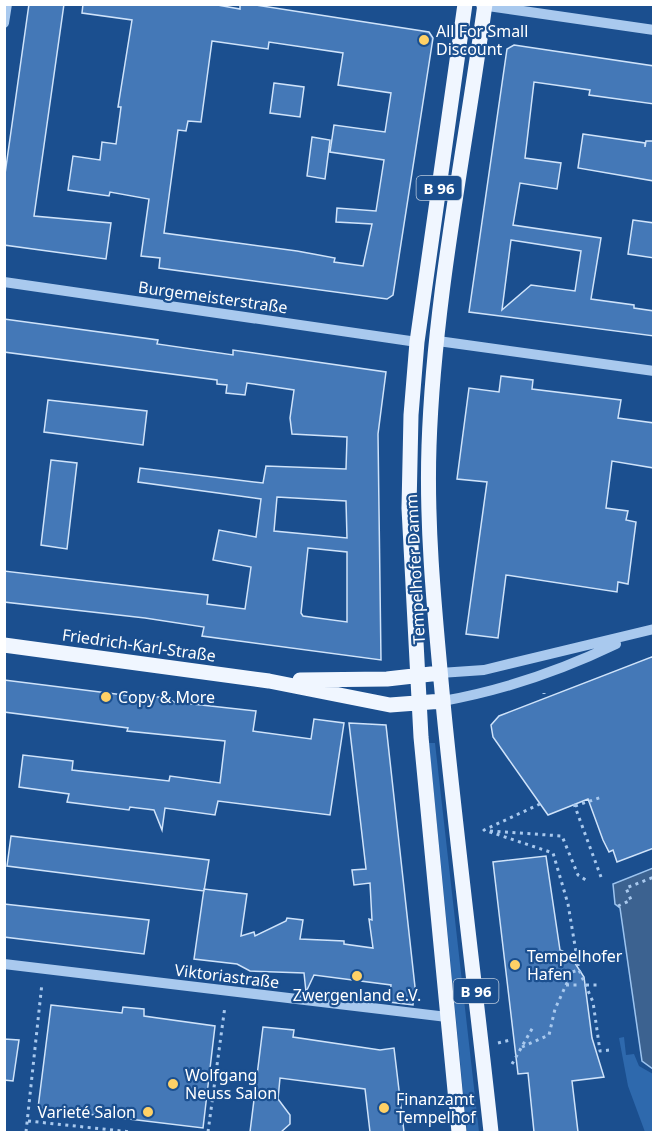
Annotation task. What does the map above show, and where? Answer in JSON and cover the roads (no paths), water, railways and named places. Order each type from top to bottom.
[{"type":"main road","name":"Tempelhofer Damm","points":[[459,1132],[419,703],[409,508],[411,416],[417,342],[465,4]]},
{"type":"main road","name":"Tempelhofer Damm","points":[[485,5],[438,341],[429,444],[429,491],[433,597],[440,673],[491,1132]]},
{"type":"main road","name":"Friedrich-Karl-Straße","points":[[4,645],[269,681],[390,705],[443,701]]},
{"type":"main road","name":"Friedrich-Karl-Straße","points":[[269,681],[387,679],[440,673]]},
{"type":"street","points":[[4,23],[7,4]]},
{"type":"street","points":[[480,4],[654,30]]},
{"type":"street","name":"Burgemeisterstraße","points":[[4,282],[417,342]]},
{"type":"street","points":[[438,341],[654,371]]},
{"type":"street","points":[[440,673],[484,670],[654,629]]},
{"type":"street","points":[[443,701],[485,693],[537,677],[578,662],[641,633]]},
{"type":"street","name":"Viktoriastraße","points":[[4,964],[447,1017]]},
{"type":"place","name":"All For Small Discount","points":[[424,40]]},
{"type":"place","name":"Copy & More","points":[[106,697]]},
{"type":"place","name":"Tempelhofer Hafen","points":[[515,965]]},
{"type":"place","name":"Zwergenland e.V.","points":[[357,976]]},
{"type":"place","name":"Wolfgang Neuss Salon","points":[[173,1084]]},
{"type":"place","name":"Finanzamt Tempelhof","points":[[384,1108]]},
{"type":"place","name":"Varieté Salon","points":[[148,1112]]}]
